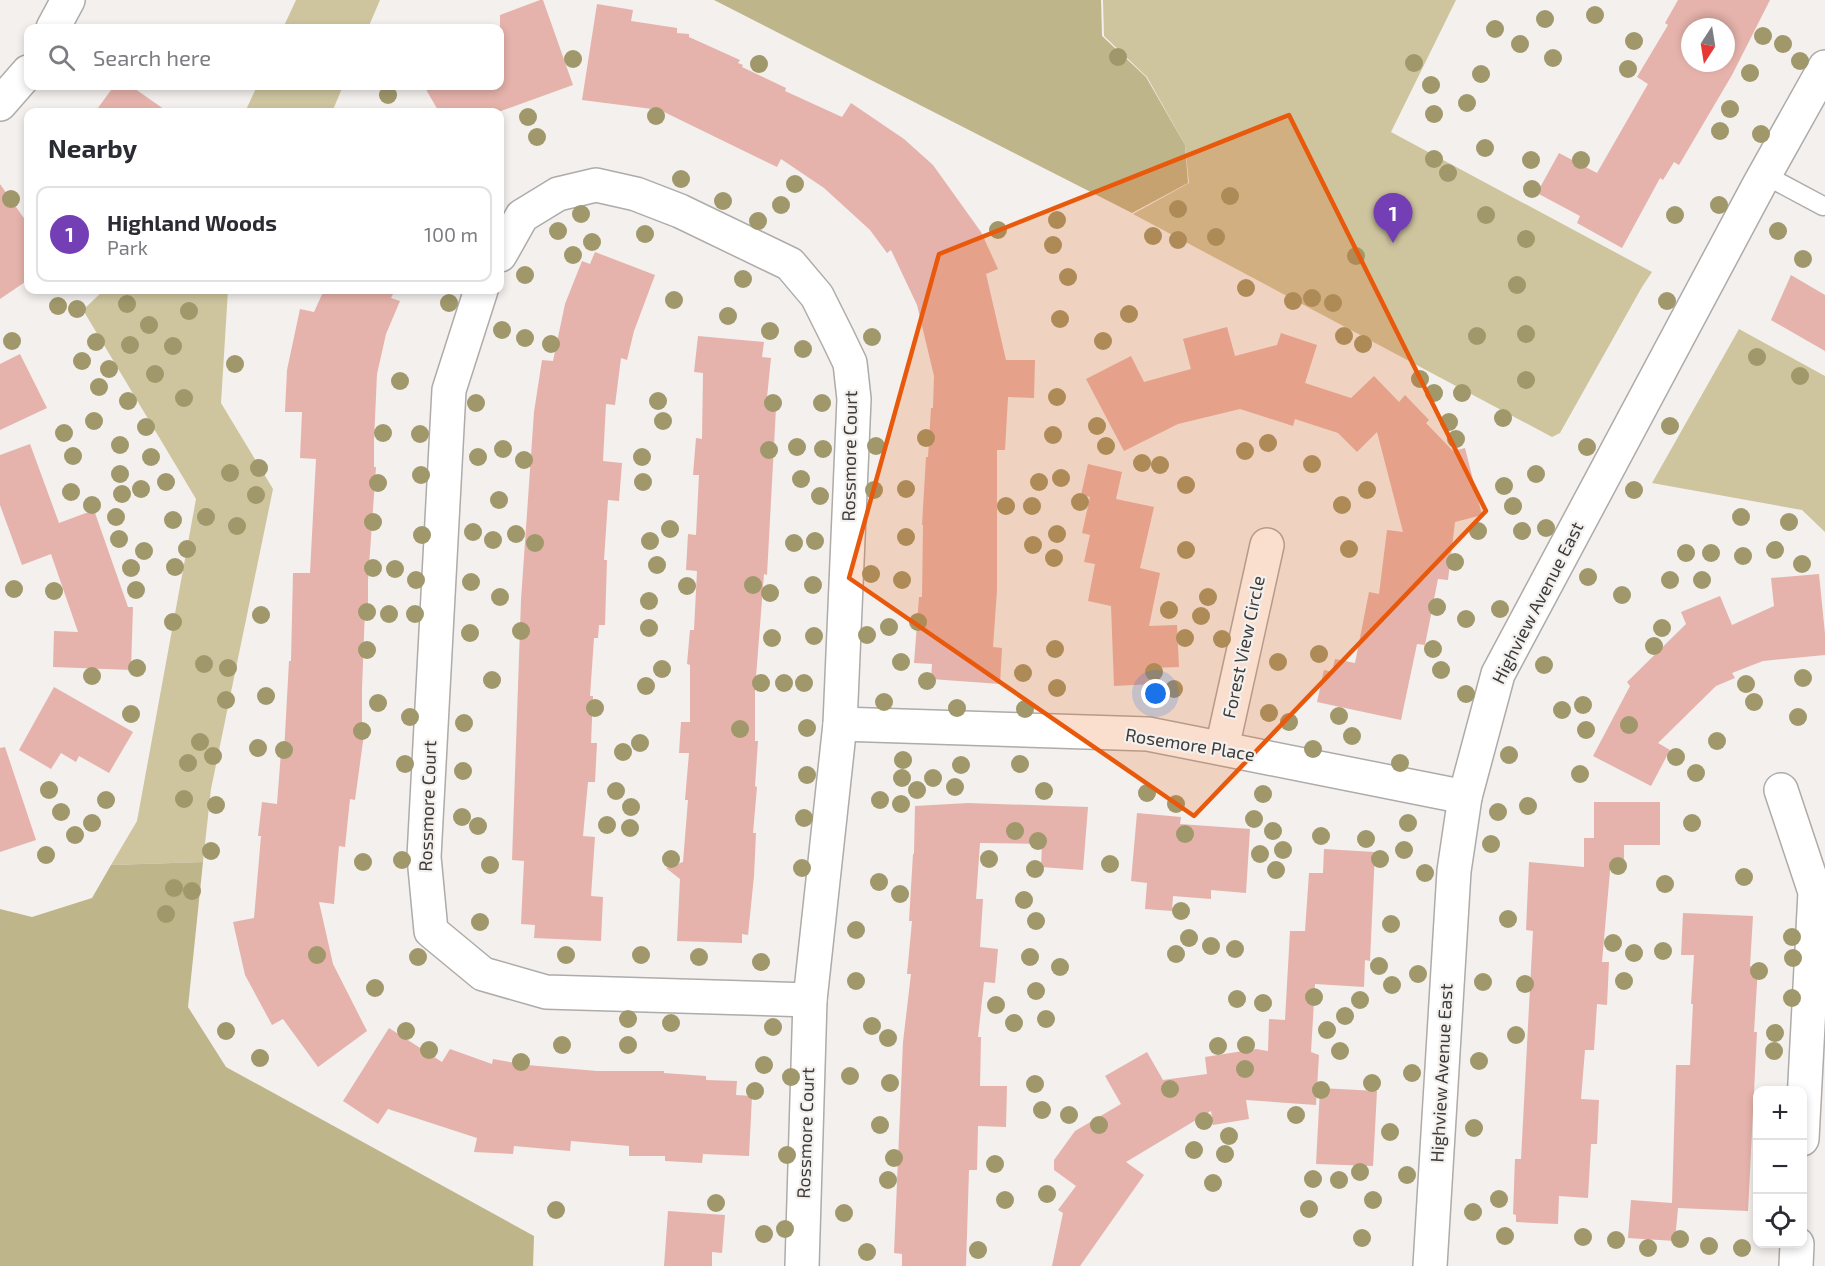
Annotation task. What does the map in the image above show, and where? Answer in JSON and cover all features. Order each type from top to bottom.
[{"type":"street","points":[[55,24],[68,0]]},
{"type":"street","name":"Highview Avenue East","points":[[1430,1266],[1454,871],[1465,797],[1498,674],[1825,67]]},
{"type":"street","points":[[0,104],[24,77]]},
{"type":"street","name":"Rossmore Court","points":[[504,248],[522,216],[558,194],[596,185],[636,195],[680,211],[790,264],[817,296],[850,363],[854,399],[840,724],[810,1000],[801,1266]]},
{"type":"street","name":"Rossmore Court","points":[[480,294],[449,390],[424,857],[431,931],[483,974],[546,992],[810,1000]]},
{"type":"street","name":"Forest View Circle","points":[[1222,748],[1267,545]]},
{"type":"street","name":"Rosemore Place","points":[[840,724],[1148,734],[1465,797]]},
{"type":"street","points":[[1781,790],[1815,892],[1806,1086]]},
{"type":"street","points":[[1796,1266],[1797,1248]]},
{"type":"lane","points":[[1765,175],[1823,206]]},
{"type":"highlighted area","points":[[1289,115],[1486,511],[1194,816],[849,578],[939,254]]},
{"type":"shaded area","points":[[296,0],[380,0],[370,24],[285,24]]},
{"type":"shaded area","points":[[714,0],[1101,0],[1102,36],[1146,77],[1185,145],[1188,183],[1132,213]]},
{"type":"shaded area","points":[[1103,0],[1456,0],[1391,132],[1652,272],[1560,433],[1552,437],[1133,214],[1189,183],[1185,145],[1147,77],[1104,36]]},
{"type":"shaded area","points":[[255,90],[341,90],[334,108],[247,108]]},
{"type":"shaded area","points":[[100,294],[228,294],[221,403],[273,489],[211,789],[203,862],[111,865],[137,821],[196,499],[83,310]]},
{"type":"shaded area","points":[[1739,329],[1825,376],[1825,532],[1802,510],[1652,483]]},
{"type":"shaded area","points":[[203,862],[188,1007],[226,1067],[534,1236],[533,1266],[0,1266],[0,909],[32,917],[92,898],[111,865]]},
{"type":"building","points":[[543,0],[573,85],[504,110],[504,108],[437,108],[426,90],[504,90],[504,24],[500,24],[500,15]]},
{"type":"building","points":[[1678,0],[1770,0],[1735,69],[1735,18],[1681,18],[1681,72],[1734,72],[1679,165],[1674,162],[1663,180],[1660,178],[1622,248],[1577,223],[1580,216],[1537,193],[1559,153],[1597,173],[1648,84],[1637,77],[1668,25],[1665,23]]},
{"type":"building","points":[[597,4],[633,10],[631,21],[677,28],[677,33],[689,34],[689,37],[740,60],[738,63],[743,65],[742,67],[786,88],[785,91],[842,117],[851,103],[904,139],[933,165],[981,232],[998,269],[986,274],[1006,360],[1035,360],[1034,398],[1008,397],[1005,450],[997,450],[997,590],[993,647],[1002,648],[1000,684],[931,679],[932,664],[914,663],[919,597],[922,597],[922,525],[934,376],[917,305],[891,250],[887,253],[870,230],[824,188],[781,159],[777,167],[660,110],[582,100]]},
{"type":"building","points":[[111,90],[137,90],[162,108],[98,108]]},
{"type":"building","points":[[0,184],[24,218],[24,283],[0,299]]},
{"type":"building","points":[[595,252],[655,275],[634,331],[627,360],[621,358],[615,405],[606,404],[603,461],[622,463],[619,501],[608,500],[604,560],[607,560],[605,625],[599,625],[598,638],[594,638],[590,696],[593,696],[591,743],[597,743],[595,782],[588,782],[583,836],[595,837],[591,896],[603,897],[601,941],[534,938],[535,925],[521,924],[524,861],[512,860],[521,600],[534,412],[542,360],[553,361],[565,304],[582,261],[590,264]]},
{"type":"building","points":[[1791,275],[1825,295],[1825,351],[1771,320]]},
{"type":"building","points":[[322,294],[393,294],[391,298],[400,301],[386,334],[377,374],[374,441],[374,467],[376,467],[368,609],[365,609],[362,689],[362,733],[364,734],[355,800],[350,799],[345,847],[339,846],[334,904],[319,902],[333,964],[367,1031],[318,1067],[283,1019],[272,1025],[245,975],[233,922],[254,918],[262,802],[277,804],[281,752],[284,753],[289,661],[291,661],[293,573],[310,573],[316,459],[300,458],[302,412],[285,412],[287,370],[300,309],[314,312]]},
{"type":"building","points":[[1227,327],[1235,356],[1277,345],[1281,333],[1317,345],[1305,383],[1351,398],[1374,376],[1399,402],[1405,395],[1429,420],[1426,423],[1453,451],[1465,448],[1482,515],[1455,522],[1448,580],[1438,579],[1425,645],[1417,644],[1401,720],[1317,702],[1324,670],[1332,672],[1335,659],[1355,663],[1369,592],[1379,594],[1387,530],[1403,532],[1377,432],[1357,452],[1338,433],[1295,419],[1293,426],[1240,409],[1178,424],[1124,451],[1086,379],[1131,356],[1144,382],[1191,369],[1183,339]]},
{"type":"building","points":[[698,336],[764,342],[762,357],[771,358],[766,407],[776,408],[767,575],[764,574],[755,690],[755,741],[758,741],[753,833],[756,833],[754,876],[748,935],[742,934],[742,943],[677,941],[680,879],[666,868],[683,862],[688,800],[685,800],[689,753],[679,753],[681,722],[690,722],[690,665],[687,664],[690,630],[694,630],[697,571],[686,570],[688,534],[696,535],[699,475],[693,475],[696,438],[702,439],[703,373],[694,372]]},
{"type":"building","points":[[20,354],[47,408],[0,430],[0,364]]},
{"type":"building","points":[[30,444],[59,523],[94,510],[128,607],[133,607],[131,670],[53,667],[54,631],[78,632],[51,554],[22,565],[0,505],[0,455]]},
{"type":"building","points":[[1088,464],[1122,472],[1116,499],[1154,507],[1140,568],[1160,573],[1149,626],[1177,625],[1179,667],[1152,668],[1153,684],[1114,686],[1111,606],[1088,601],[1095,564],[1084,562],[1090,535],[1082,533],[1090,497],[1081,495]]},
{"type":"building","points":[[1819,574],[1825,655],[1763,661],[1732,673],[1735,678],[1716,686],[1658,743],[1670,750],[1651,786],[1593,756],[1630,686],[1627,682],[1686,624],[1681,612],[1720,596],[1732,625],[1774,606],[1771,578]]},
{"type":"building","points":[[54,687],[133,732],[109,773],[79,756],[76,762],[61,753],[51,769],[19,750]]},
{"type":"building","points":[[5,747],[36,840],[0,852],[0,748]]},
{"type":"building","points":[[1594,802],[1660,802],[1660,845],[1624,845],[1624,860],[1611,860],[1602,962],[1609,962],[1607,1005],[1597,1004],[1594,1050],[1585,1050],[1581,1099],[1599,1100],[1597,1144],[1591,1144],[1588,1198],[1559,1196],[1558,1224],[1516,1222],[1516,1215],[1513,1214],[1515,1159],[1521,1159],[1533,931],[1526,930],[1529,862],[1584,867],[1584,838],[1594,838]]},
{"type":"building","points":[[968,803],[1088,807],[1083,870],[1041,867],[1042,844],[980,843],[976,899],[983,899],[980,947],[998,949],[995,983],[984,982],[978,1037],[981,1037],[980,1086],[1007,1086],[1006,1127],[978,1126],[977,1170],[969,1170],[966,1266],[902,1266],[902,1254],[894,1253],[903,1042],[911,974],[907,974],[912,921],[909,921],[915,806]]},
{"type":"building","points":[[1137,813],[1181,817],[1180,824],[1250,829],[1246,893],[1211,890],[1211,899],[1173,896],[1172,911],[1145,909],[1147,883],[1131,881]]},
{"type":"building","points":[[1324,849],[1375,852],[1370,961],[1365,960],[1364,987],[1315,984],[1311,1052],[1319,1055],[1316,1105],[1246,1100],[1249,1119],[1213,1125],[1211,1111],[1126,1162],[1144,1175],[1080,1266],[1052,1266],[1063,1213],[1058,1210],[1076,1186],[1054,1170],[1054,1160],[1075,1131],[1121,1104],[1105,1076],[1147,1052],[1163,1080],[1207,1074],[1205,1057],[1256,1049],[1268,1051],[1269,1019],[1285,1020],[1290,931],[1305,931],[1309,873],[1323,873]]},
{"type":"building","points":[[1683,913],[1753,916],[1750,966],[1758,967],[1754,1032],[1757,1032],[1748,1211],[1678,1208],[1675,1241],[1628,1238],[1631,1200],[1672,1203],[1676,1065],[1690,1065],[1693,1004],[1691,1004],[1694,955],[1681,955]]},
{"type":"building","points":[[389,1028],[442,1062],[450,1049],[492,1064],[493,1059],[527,1065],[597,1071],[664,1071],[664,1073],[706,1076],[706,1080],[737,1081],[736,1095],[752,1096],[749,1156],[703,1154],[702,1163],[665,1161],[665,1156],[629,1156],[629,1146],[571,1141],[570,1151],[514,1146],[513,1154],[474,1152],[477,1138],[388,1109],[378,1124],[343,1101]]},
{"type":"building","points":[[1320,1088],[1377,1091],[1373,1166],[1316,1164]]},
{"type":"building","points":[[668,1211],[725,1215],[722,1253],[712,1252],[712,1266],[664,1266]]},
{"type":"place","name":"Highland Woods","points":[[1393,243]]}]
